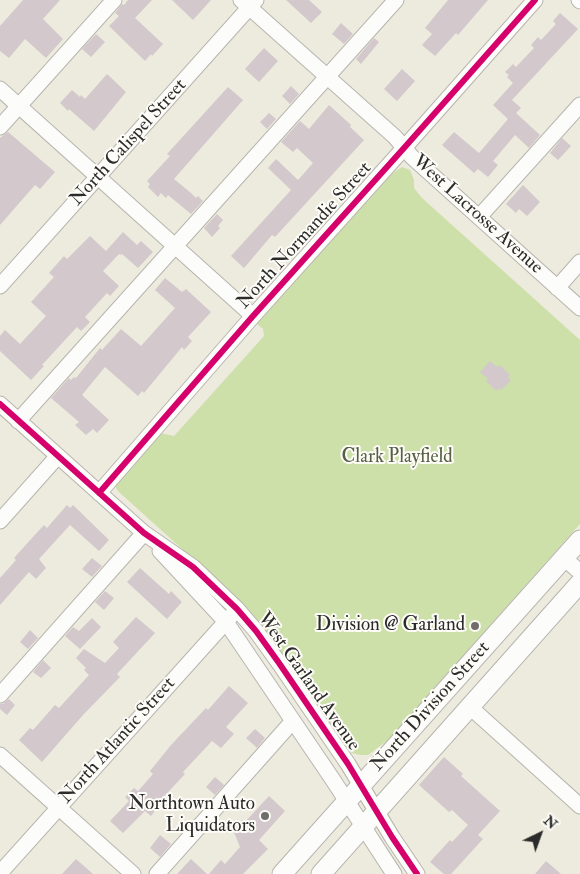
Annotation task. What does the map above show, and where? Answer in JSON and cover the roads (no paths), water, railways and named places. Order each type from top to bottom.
[{"type":"main road","name":"North Division Street","points":[[282,874],[580,540]]},
{"type":"main road","name":"North Division Street","points":[[320,874],[580,583]]},
{"type":"street","points":[[0,127],[114,0]]},
{"type":"street","points":[[18,421],[396,0]]},
{"type":"street","name":"North Normandie Street","points":[[99,493],[253,316],[535,0]]},
{"type":"street","name":"West Lacrosse Avenue","points":[[249,2],[395,137],[404,148],[580,308]]},
{"type":"street","name":"North Calispel Street","points":[[0,286],[98,177],[249,2]]},
{"type":"street","points":[[0,88],[253,316]]},
{"type":"street","points":[[479,217],[580,105]]},
{"type":"street","points":[[557,288],[580,262]]},
{"type":"street","name":"West Garland Avenue","points":[[0,404],[144,533],[193,567],[237,609],[279,663],[348,764],[417,874]]},
{"type":"street","points":[[0,521],[57,457]]},
{"type":"street","points":[[0,695],[144,533]]},
{"type":"street","name":"West Garland Avenue","points":[[144,533],[183,578],[203,596],[226,622],[394,874]]},
{"type":"street","points":[[564,558],[580,572]]},
{"type":"street","name":"North Atlantic Street","points":[[0,873],[237,609]]},
{"type":"street","points":[[470,707],[580,806]]},
{"type":"street","points":[[157,874],[292,722]]},
{"type":"street","points":[[0,755],[133,874]]},
{"type":"place","name":"Division @ Garland","points":[[475,626]]},
{"type":"place","name":"Northtown Auto Liquidators","points":[[265,816]]},
{"type":"park label","name":"Clark Playfield","points":[[397,458]]}]
